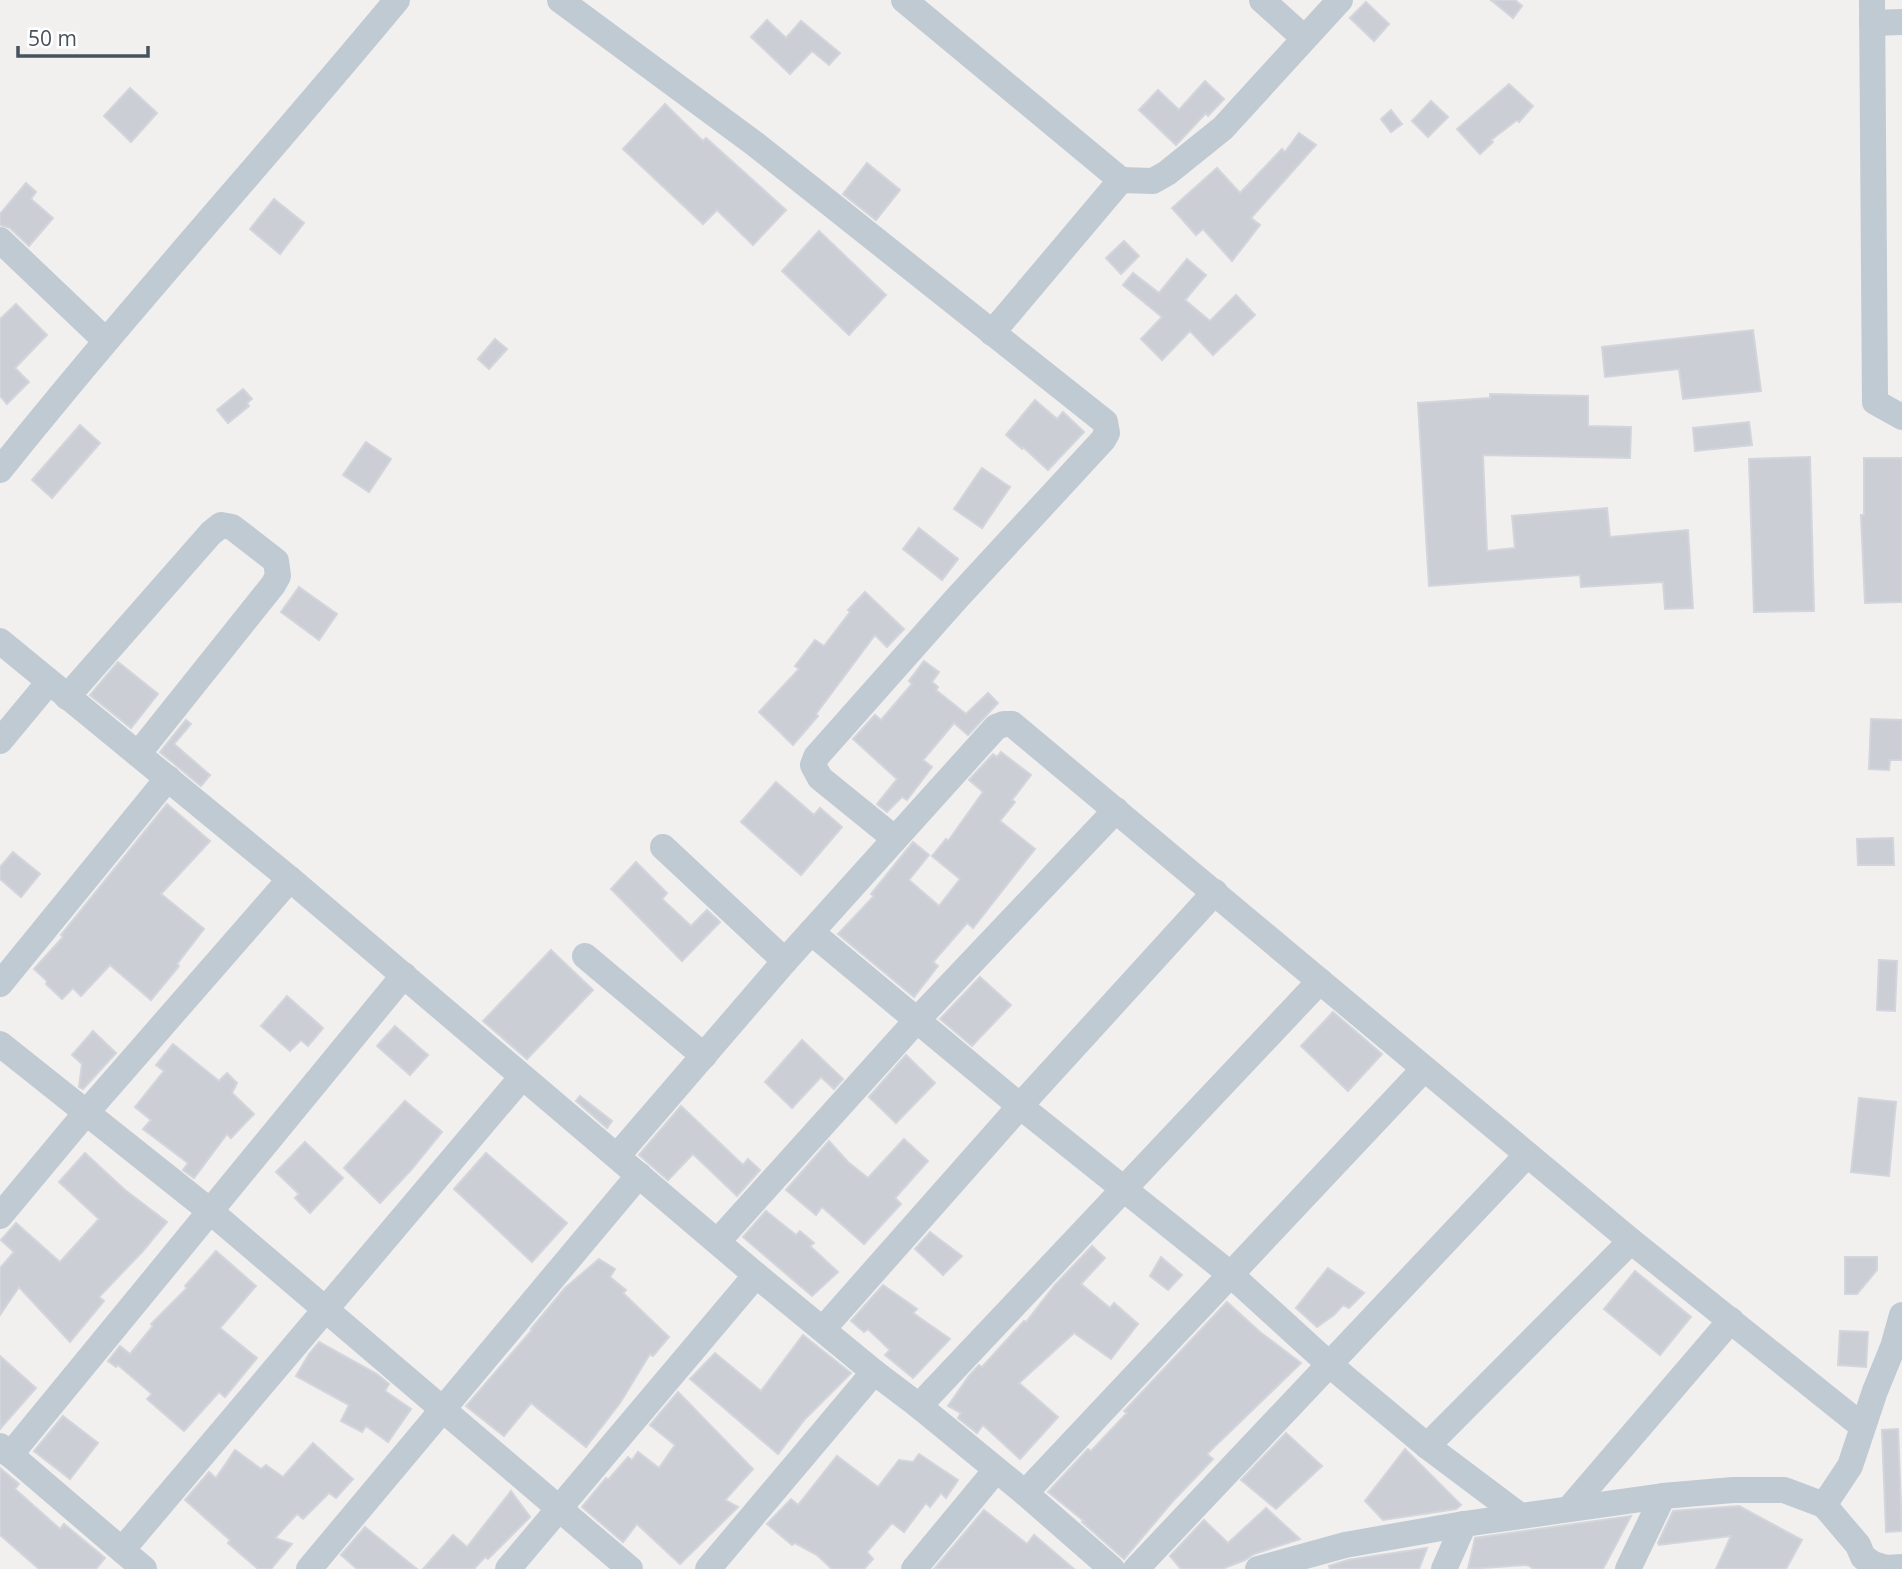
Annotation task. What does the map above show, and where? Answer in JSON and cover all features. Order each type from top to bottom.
[{"type":"street","points":[[0,470],[105,340],[288,131],[397,0]]},
{"type":"street","points":[[560,0],[755,144],[1105,422],[1107,433],[1103,440],[948,608],[816,757],[813,765],[820,778],[894,838]]},
{"type":"street","points":[[904,0],[1121,180],[1153,181],[1223,128],[1339,0]]},
{"type":"street","points":[[1262,0],[1303,37]]},
{"type":"street","points":[[1902,22],[1872,12],[1875,402],[1902,417]]},
{"type":"street","points":[[992,333],[1121,180]]},
{"type":"street","points":[[0,240],[105,340]]},
{"type":"street","points":[[0,741],[58,689],[211,533],[221,525],[232,527],[276,561],[278,576],[138,754]]},
{"type":"street","points":[[0,641],[290,879],[756,1275],[1025,1493],[1112,1569]]},
{"type":"street","points":[[618,1155],[894,838],[996,727],[1012,723],[1527,1155],[1862,1426]]},
{"type":"street","points":[[0,984],[168,778]]},
{"type":"street","points":[[718,1241],[917,1020],[1116,810]]},
{"type":"street","points":[[663,847],[785,961]]},
{"type":"street","points":[[0,1216],[85,1114],[290,879]]},
{"type":"street","points":[[823,1329],[1020,1106],[1215,892]]},
{"type":"street","points":[[811,932],[1020,1106],[1230,1274],[1330,1365],[1427,1446],[1519,1516]]},
{"type":"street","points":[[585,956],[704,1056]]},
{"type":"street","points":[[144,1569],[5,1450],[210,1211],[404,975]]},
{"type":"street","points":[[919,1406],[1320,981]]},
{"type":"street","points":[[0,1044],[210,1211],[630,1569]]},
{"type":"street","points":[[1025,1493],[1424,1069]]},
{"type":"street","points":[[121,1550],[522,1077]]},
{"type":"street","points":[[1136,1569],[1527,1155]]},
{"type":"street","points":[[309,1569],[639,1175]]},
{"type":"street","points":[[1427,1446],[1631,1241]]},
{"type":"street","points":[[508,1569],[756,1275]]},
{"type":"street","points":[[1824,1504],[1850,1466],[1862,1426],[1893,1348],[1902,1315]]},
{"type":"street","points":[[1569,1509],[1731,1320]]},
{"type":"street","points":[[708,1569],[874,1372]]},
{"type":"street","points":[[914,1569],[996,1470]]},
{"type":"street","points":[[1267,1568],[1345,1545],[1464,1524],[1662,1496],[1733,1490],[1784,1490],[1824,1504],[1858,1545],[1863,1557],[1873,1564],[1902,1567]]},
{"type":"street","points":[[1628,1569],[1662,1496]]},
{"type":"street","points":[[1444,1569],[1464,1524]]},
{"type":"building","points":[[1491,0],[1515,0],[1522,6],[1513,18]]},
{"type":"building","points":[[1366,2],[1389,24],[1374,41],[1350,18]]},
{"type":"building","points":[[767,20],[786,38],[801,21],[840,53],[829,65],[812,51],[790,74],[751,37]]},
{"type":"building","points":[[1205,81],[1224,99],[1208,116],[1206,113],[1176,145],[1139,110],[1158,90],[1179,110]]},
{"type":"building","points":[[1509,84],[1533,106],[1519,122],[1517,120],[1491,140],[1493,142],[1480,154],[1457,129]]},
{"type":"building","points":[[130,88],[157,113],[131,142],[104,116]]},
{"type":"building","points":[[1431,101],[1448,117],[1428,137],[1412,121]]},
{"type":"building","points":[[665,104],[703,141],[706,138],[786,210],[753,245],[717,210],[703,224],[623,149]]},
{"type":"building","points":[[1391,110],[1402,124],[1391,132],[1381,119]]},
{"type":"building","points":[[1299,133],[1316,145],[1251,218],[1260,225],[1232,261],[1203,229],[1196,235],[1172,208],[1217,168],[1240,193],[1282,149],[1285,152]]},
{"type":"building","points":[[867,163],[900,190],[876,220],[843,194]]},
{"type":"building","points":[[26,183],[36,192],[31,199],[53,218],[29,246],[10,228],[0,225],[0,214]]},
{"type":"building","points":[[274,199],[304,223],[280,254],[250,229]]},
{"type":"building","points":[[819,231],[886,295],[849,335],[782,271]]},
{"type":"building","points":[[1124,241],[1139,256],[1121,274],[1106,258]]},
{"type":"building","points":[[1187,259],[1206,275],[1185,300],[1210,321],[1236,295],[1255,315],[1213,355],[1190,331],[1162,360],[1141,339],[1162,317],[1123,285],[1133,273],[1159,293]]},
{"type":"building","points":[[16,304],[47,335],[15,368],[29,382],[7,404],[0,396],[0,319]]},
{"type":"building","points":[[1753,330],[1761,391],[1683,399],[1679,369],[1605,377],[1602,347]]},
{"type":"building","points":[[495,339],[507,349],[489,369],[478,359]]},
{"type":"building","points":[[243,389],[252,399],[247,403],[249,406],[228,423],[217,410]]},
{"type":"building","points":[[1490,394],[1588,396],[1588,426],[1631,427],[1630,458],[1483,455],[1487,551],[1515,548],[1512,516],[1607,508],[1610,537],[1688,530],[1693,608],[1665,609],[1663,582],[1581,587],[1580,575],[1429,586],[1418,403],[1490,398]]},
{"type":"building","points":[[1035,400],[1057,419],[1063,412],[1084,432],[1048,470],[1006,435]]},
{"type":"building","points":[[1749,422],[1752,445],[1695,451],[1693,428]]},
{"type":"building","points":[[80,425],[100,443],[52,498],[32,480]]},
{"type":"building","points":[[366,442],[391,459],[369,492],[343,475]]},
{"type":"building","points":[[1810,457],[1814,611],[1754,612],[1749,459]]},
{"type":"building","points":[[1864,458],[1902,458],[1902,602],[1865,603],[1861,515],[1864,515]]},
{"type":"building","points":[[982,468],[1010,487],[982,528],[954,509]]},
{"type":"building","points":[[919,528],[958,559],[942,580],[903,549]]},
{"type":"building","points":[[299,587],[337,614],[319,640],[281,612]]},
{"type":"building","points":[[865,592],[904,629],[887,647],[875,635],[816,714],[818,716],[793,745],[759,712],[799,669],[795,666],[815,640],[824,646],[850,612],[848,610]]},
{"type":"building","points":[[924,661],[939,672],[932,682],[938,687],[936,690],[966,714],[988,693],[998,703],[968,735],[954,723],[923,760],[932,767],[907,800],[902,797],[887,812],[877,804],[897,779],[853,739],[875,715],[881,720],[912,684],[909,681]]},
{"type":"building","points":[[118,662],[158,694],[131,728],[90,695]]},
{"type":"building","points":[[1871,719],[1902,720],[1902,760],[1890,760],[1889,770],[1869,769]]},
{"type":"building","points":[[186,720],[191,724],[174,744],[210,775],[201,786],[160,752]]},
{"type":"building","points":[[1001,752],[1031,775],[1000,821],[1035,849],[973,928],[967,923],[933,962],[938,966],[914,997],[838,934],[874,896],[871,894],[913,842],[929,855],[909,880],[939,906],[960,879],[932,856],[946,839],[948,841],[983,792],[969,780],[993,754],[997,757]]},
{"type":"building","points":[[776,782],[814,815],[820,808],[842,827],[801,875],[741,822]]},
{"type":"building","points":[[167,804],[210,841],[161,894],[204,929],[151,1000],[110,965],[81,996],[73,988],[62,999],[34,969],[63,937],[61,935]]},
{"type":"building","points":[[1893,838],[1894,865],[1858,865],[1857,839]]},
{"type":"building","points":[[13,852],[40,874],[21,897],[0,879],[0,867]]},
{"type":"building","points":[[636,862],[667,893],[662,899],[691,926],[707,910],[720,922],[682,961],[611,889]]},
{"type":"building","points":[[551,950],[593,990],[527,1059],[483,1021]]},
{"type":"building","points":[[1879,960],[1897,961],[1895,1011],[1877,1010]]},
{"type":"building","points":[[980,977],[1011,1005],[972,1046],[940,1019]]},
{"type":"building","points":[[287,996],[323,1028],[308,1046],[301,1040],[290,1051],[261,1026]]},
{"type":"building","points":[[1333,1012],[1382,1054],[1348,1091],[1301,1046]]},
{"type":"building","points":[[395,1026],[428,1055],[410,1075],[377,1046]]},
{"type":"building","points":[[93,1031],[116,1053],[83,1089],[79,1087],[82,1064],[72,1055]]},
{"type":"building","points":[[802,1040],[843,1079],[834,1089],[821,1077],[792,1108],[765,1082]]},
{"type":"building","points":[[173,1044],[219,1081],[227,1073],[237,1083],[232,1093],[254,1114],[231,1138],[227,1134],[194,1178],[183,1170],[188,1163],[143,1129],[151,1120],[135,1107],[164,1071],[156,1065]]},
{"type":"building","points":[[906,1055],[935,1083],[896,1123],[869,1097]]},
{"type":"building","points":[[580,1096],[612,1121],[607,1128],[576,1101]]},
{"type":"building","points":[[1859,1098],[1896,1102],[1889,1176],[1851,1172]]},
{"type":"building","points":[[405,1101],[442,1132],[380,1203],[344,1168]]},
{"type":"building","points":[[681,1106],[743,1165],[748,1159],[760,1170],[737,1196],[693,1154],[668,1180],[639,1155]]},
{"type":"building","points":[[904,1139],[928,1161],[895,1198],[901,1204],[864,1244],[822,1207],[816,1215],[786,1190],[829,1141],[848,1162],[868,1178]]},
{"type":"building","points":[[305,1142],[343,1178],[310,1213],[295,1198],[299,1194],[276,1172]]},
{"type":"building","points":[[85,1153],[125,1190],[167,1222],[99,1297],[104,1301],[70,1342],[19,1287],[0,1315],[0,1268],[14,1252],[1,1240],[16,1223],[60,1262],[99,1219],[59,1182]]},
{"type":"building","points":[[486,1153],[567,1223],[532,1262],[454,1189]]},
{"type":"building","points":[[766,1211],[796,1235],[800,1231],[814,1243],[810,1246],[838,1272],[812,1296],[743,1237]]},
{"type":"building","points":[[930,1232],[962,1256],[943,1275],[915,1249]]},
{"type":"building","points":[[1092,1246],[1105,1258],[1081,1284],[1110,1308],[1114,1303],[1138,1324],[1111,1359],[1074,1333],[1019,1383],[1058,1417],[1020,1459],[983,1425],[977,1433],[958,1418],[961,1413],[948,1406],[969,1376],[979,1365],[982,1367],[1024,1321],[1026,1322],[1055,1285]]},
{"type":"building","points":[[216,1251],[256,1286],[220,1328],[257,1358],[225,1397],[219,1392],[184,1431],[147,1399],[152,1394],[118,1365],[116,1367],[108,1361],[120,1346],[130,1354],[153,1326],[151,1324],[187,1288],[185,1286]]},
{"type":"building","points":[[1161,1257],[1182,1275],[1168,1290],[1150,1276]]},
{"type":"building","points":[[1845,1257],[1877,1257],[1877,1270],[1857,1294],[1845,1294]]},
{"type":"building","points":[[599,1259],[615,1269],[610,1277],[626,1290],[623,1293],[669,1337],[653,1356],[650,1354],[620,1403],[586,1447],[531,1403],[504,1436],[466,1406],[565,1288]]},
{"type":"building","points":[[1328,1268],[1364,1293],[1349,1308],[1343,1305],[1317,1327],[1296,1308]]},
{"type":"building","points":[[1635,1271],[1691,1317],[1660,1355],[1604,1309]]},
{"type":"building","points":[[883,1285],[917,1309],[913,1313],[950,1339],[913,1378],[885,1355],[890,1350],[868,1329],[864,1332],[851,1321]]},
{"type":"building","points":[[1227,1302],[1260,1332],[1301,1363],[1207,1454],[1213,1459],[1124,1559],[1048,1492],[1088,1449],[1091,1451],[1127,1413],[1124,1411]]},
{"type":"building","points":[[1840,1331],[1868,1332],[1866,1367],[1838,1365]]},
{"type":"building","points":[[803,1335],[851,1373],[805,1419],[778,1454],[690,1379],[715,1353],[761,1391]]},
{"type":"building","points":[[319,1342],[377,1374],[389,1384],[385,1391],[411,1409],[388,1442],[366,1426],[362,1432],[341,1421],[349,1405],[296,1376]]},
{"type":"building","points":[[0,1356],[36,1388],[0,1429]]},
{"type":"building","points":[[678,1392],[753,1469],[725,1500],[738,1507],[680,1564],[637,1524],[623,1542],[582,1507],[628,1457],[632,1460],[638,1452],[659,1468],[675,1445],[650,1425]]},
{"type":"building","points":[[63,1416],[98,1443],[70,1479],[34,1451]]},
{"type":"building","points":[[1898,1429],[1902,1531],[1886,1532],[1882,1430]]},
{"type":"building","points":[[1286,1433],[1322,1466],[1276,1509],[1241,1480]]},
{"type":"building","points":[[313,1443],[353,1479],[336,1498],[329,1493],[303,1519],[297,1514],[275,1538],[292,1544],[271,1569],[258,1569],[185,1500],[209,1472],[216,1478],[235,1450],[261,1469],[266,1465],[283,1477]]},
{"type":"building","points":[[1405,1449],[1461,1505],[1456,1509],[1383,1520],[1365,1501]]},
{"type":"building","points":[[919,1454],[958,1480],[946,1498],[941,1493],[930,1507],[926,1503],[904,1532],[892,1523],[867,1552],[873,1559],[864,1569],[832,1569],[817,1555],[795,1543],[792,1545],[767,1524],[791,1499],[798,1505],[837,1456],[878,1487],[899,1460],[913,1462]]},
{"type":"building","points":[[0,1468],[19,1484],[15,1489],[60,1529],[64,1524],[105,1558],[96,1569],[39,1569],[0,1535]]},
{"type":"building","points":[[511,1491],[530,1517],[488,1559],[485,1557],[474,1569],[423,1569],[453,1535],[467,1547]]},
{"type":"building","points":[[1739,1506],[1802,1540],[1786,1569],[1716,1569],[1731,1536],[1658,1543],[1673,1511]]},
{"type":"building","points":[[1266,1508],[1300,1539],[1254,1554],[1222,1569],[1181,1569],[1170,1556],[1204,1520],[1228,1543]]},
{"type":"building","points":[[984,1510],[1027,1544],[1034,1535],[1074,1569],[934,1569]]},
{"type":"building","points":[[1631,1516],[1603,1569],[1534,1569],[1527,1565],[1468,1569],[1475,1538]]},
{"type":"building","points":[[365,1527],[417,1569],[357,1569],[341,1555]]},
{"type":"building","points":[[1427,1548],[1419,1569],[1330,1569],[1329,1566],[1348,1560]]}]
